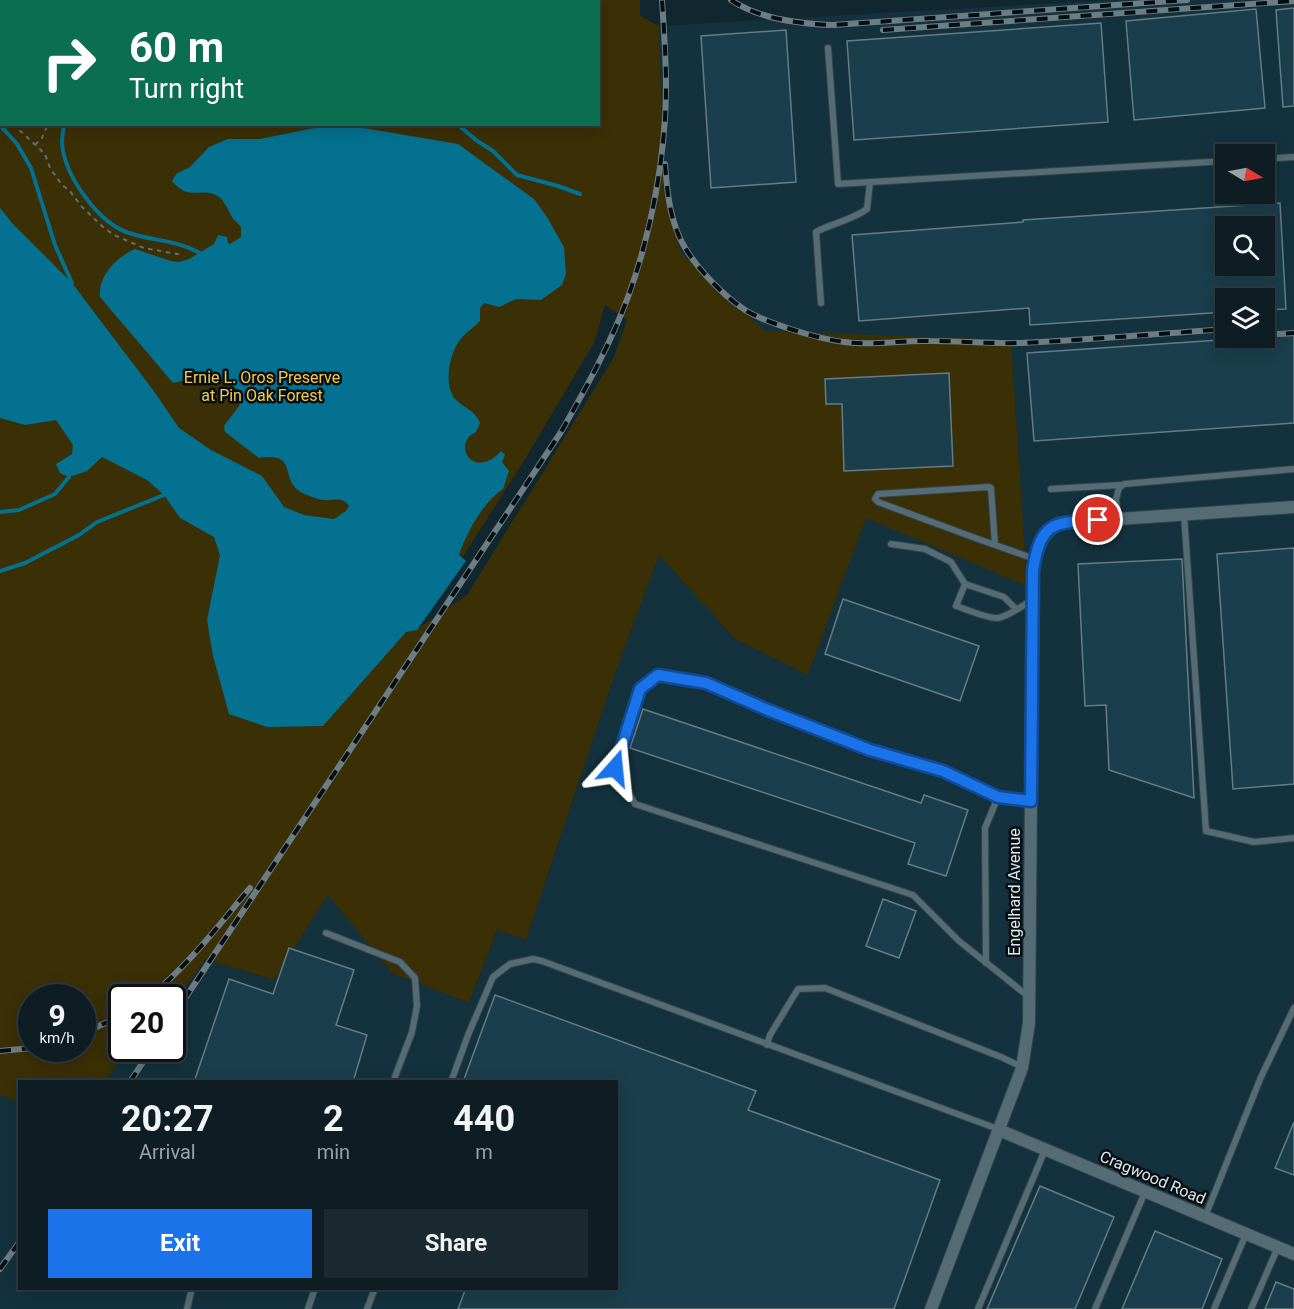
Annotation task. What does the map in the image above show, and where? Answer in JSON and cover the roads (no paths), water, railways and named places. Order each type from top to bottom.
[{"type":"street","name":"Engelhard Avenue","points":[[931,1309],[1022,1068],[1029,1023],[1032,600],[1036,549],[1051,528],[1060,523],[1294,507]]},
{"type":"street","name":"Cragwood Road","points":[[999,1130],[1294,1254]]},
{"type":"lane","points":[[828,48],[838,184],[1215,162]]},
{"type":"lane","points":[[1275,158],[1294,157]]},
{"type":"lane","points":[[821,303],[816,232],[857,216],[867,209],[870,182]]},
{"type":"lane","points":[[1051,489],[1294,469]]},
{"type":"lane","points":[[1118,519],[1116,500],[1121,485]]},
{"type":"lane","points":[[995,545],[991,488],[989,487],[875,496],[878,502],[995,545],[1035,559]]},
{"type":"lane","points":[[1184,514],[1206,831],[1254,842],[1294,838]]},
{"type":"lane","points":[[891,544],[925,549],[951,562],[965,584],[1004,597],[1016,609]]},
{"type":"lane","points":[[965,584],[956,606],[995,619],[1032,600]]},
{"type":"lane","points":[[1029,998],[959,940],[912,895],[635,804],[615,768],[640,689],[658,675],[706,683],[870,750],[943,771],[998,797],[1031,801]]},
{"type":"lane","points":[[986,963],[985,828],[998,797]]},
{"type":"lane","points":[[326,933],[400,962],[415,978],[417,1006],[412,1032],[394,1080]]},
{"type":"lane","points":[[452,1080],[493,977],[510,964],[533,959],[999,1130]]},
{"type":"lane","points":[[767,1045],[770,1035],[798,989],[825,988],[980,1048],[1022,1068]]},
{"type":"lane","points":[[1205,1217],[1261,1077],[1294,1008]]},
{"type":"lane","points":[[978,1309],[1045,1150]]},
{"type":"lane","points":[[1095,1309],[1145,1192]]},
{"type":"lane","points":[[1214,1309],[1246,1234]]},
{"type":"lane","points":[[1251,1309],[1278,1247]]},
{"type":"lane","points":[[187,1309],[192,1290]]},
{"type":"lane","points":[[308,1309],[314,1290]]},
{"type":"lane","points":[[367,1309],[374,1290]]},
{"type":"water","points":[[324,126],[352,126],[458,144],[534,199],[564,247],[566,274],[562,285],[541,300],[516,299],[499,307],[484,303],[480,308],[480,321],[461,338],[452,355],[449,379],[452,394],[475,415],[480,423],[476,432],[465,444],[466,451],[474,462],[482,463],[491,460],[501,451],[505,455],[502,462],[509,471],[503,489],[482,510],[466,537],[459,555],[466,561],[417,630],[406,632],[323,726],[267,727],[229,714],[213,656],[207,620],[220,555],[214,537],[180,518],[164,495],[147,480],[102,457],[87,471],[69,477],[60,473],[56,464],[72,454],[73,445],[56,420],[25,425],[0,418],[0,208],[72,283],[179,428],[211,450],[262,476],[284,507],[304,515],[334,519],[346,511],[349,506],[346,503],[341,500],[321,499],[301,492],[291,481],[287,468],[279,459],[259,458],[225,432],[224,426],[239,406],[242,395],[233,386],[226,380],[210,376],[173,383],[100,297],[105,274],[115,262],[135,249],[179,262],[189,259],[214,244],[218,235],[227,237],[230,244],[241,237],[241,227],[219,197],[207,193],[190,193],[178,188],[172,181],[176,174],[190,167],[209,147],[228,139],[260,139]]},
{"type":"waterway","points":[[1,126],[17,144],[31,168],[55,245],[72,283]]},
{"type":"waterway","points":[[64,126],[62,143],[64,156],[76,183],[95,209],[117,228],[138,236],[174,243],[200,253]]},
{"type":"waterway","points":[[459,126],[493,151],[517,175],[580,194]]},
{"type":"waterway","points":[[0,512],[19,510],[55,494],[69,477]]},
{"type":"waterway","points":[[0,571],[25,563],[79,535],[97,522],[164,495]]},
{"type":"railway","points":[[186,997],[561,432],[605,349],[621,315],[636,273],[656,194],[663,140],[666,87],[662,0]]},
{"type":"railway","points":[[731,0],[767,16],[794,22],[833,25],[1187,0]]},
{"type":"railway","points":[[883,30],[1294,1]]},
{"type":"railway","points":[[665,164],[673,219],[684,246],[698,267],[716,286],[745,310],[807,334],[855,343],[919,341],[1010,343],[1215,330]]},
{"type":"railway","points":[[1275,334],[1294,333]]},
{"type":"railway","points":[[164,984],[189,960],[250,888]]},
{"type":"railway","points":[[96,1027],[108,1022]]},
{"type":"railway","points":[[0,1051],[18,1049]]},
{"type":"railway","points":[[131,1080],[143,1062]]},
{"type":"railway","points":[[0,1269],[18,1244]]},
{"type":"park label","name":"Ernie L. Oros Preserve at Pin Oak Forest","points":[[262,386]]}]
